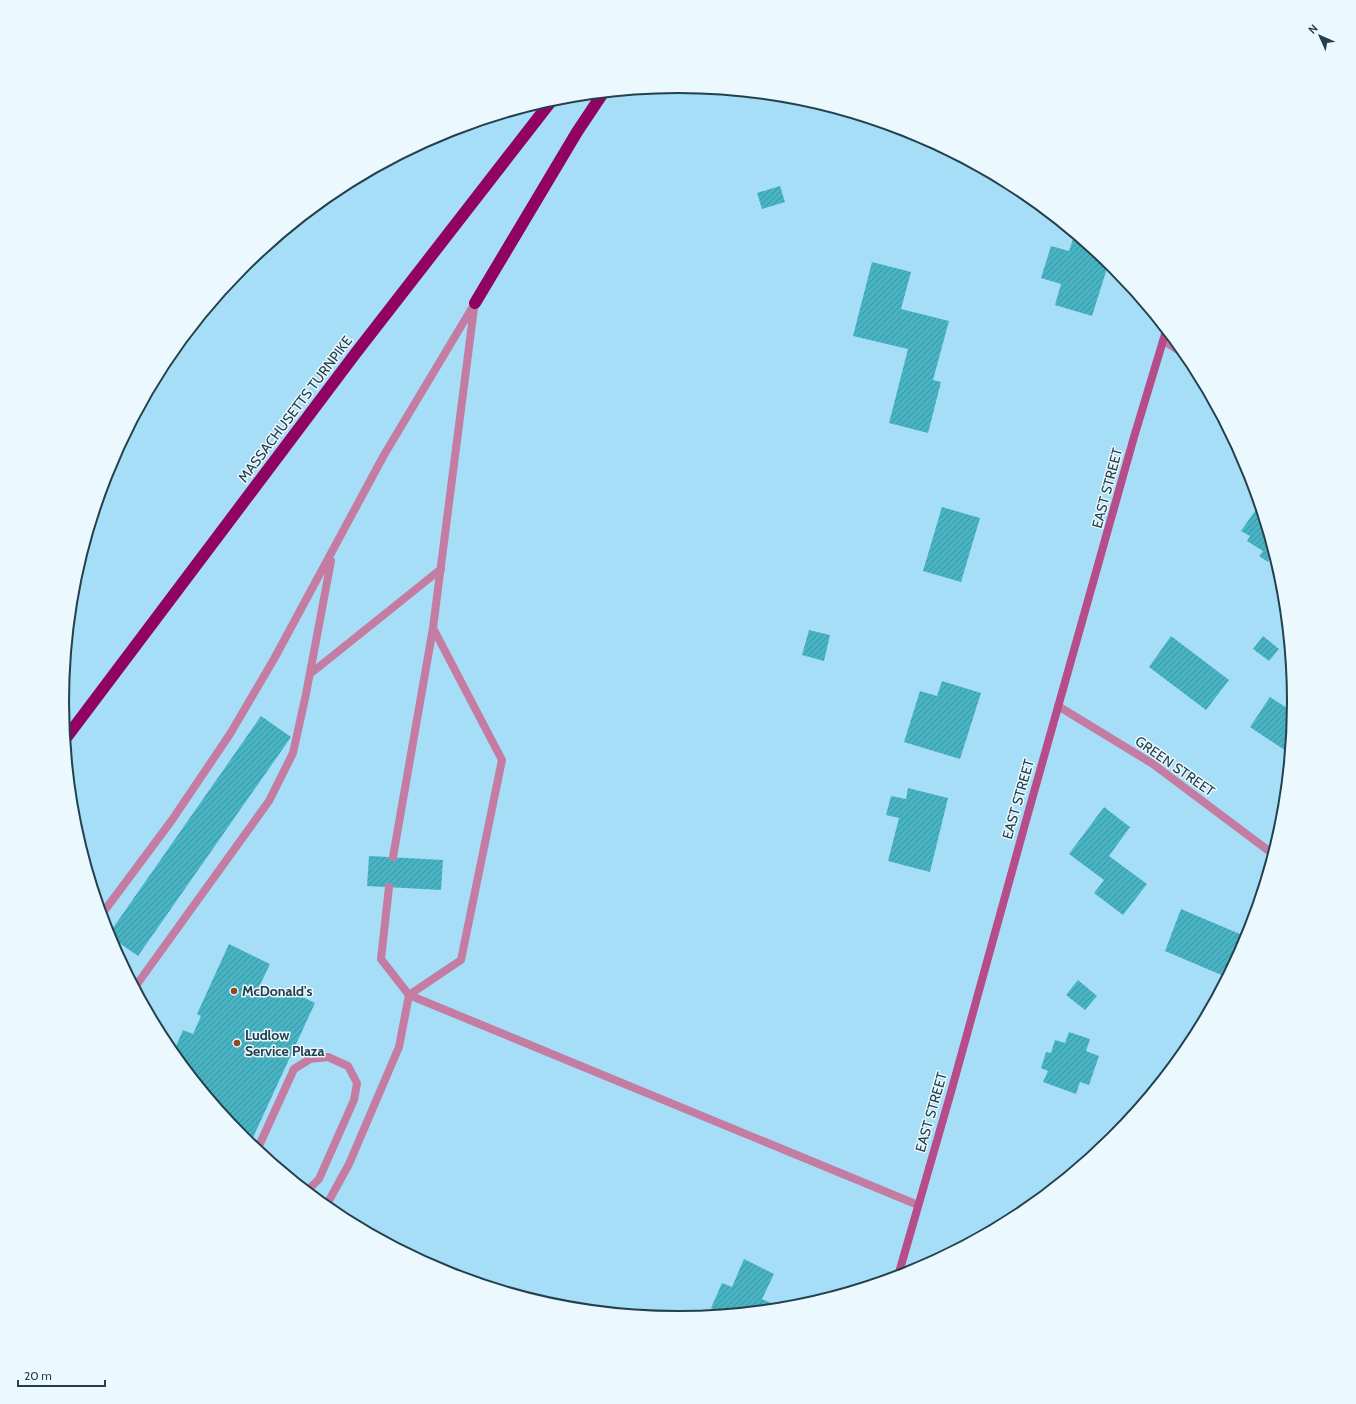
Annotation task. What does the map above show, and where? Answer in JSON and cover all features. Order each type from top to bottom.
[{"type":"highway","points":[[475,303],[573,138],[600,98]]},
{"type":"highway","name":"MASSACHUSETTS TURNPIKE","points":[[70,733],[350,360],[546,108]]},
{"type":"main road","name":"EAST STREET","points":[[900,1269],[1134,437],[1165,337]]},
{"type":"street","points":[[105,909],[172,820],[230,734],[274,659],[384,455],[475,303]]},
{"type":"street","points":[[393,857],[433,628],[475,303]]},
{"type":"street","points":[[1164,341],[1171,346]]},
{"type":"street","points":[[139,984],[269,801],[293,752],[310,674],[332,553]]},
{"type":"street","points":[[310,674],[441,569]]},
{"type":"street","points":[[329,1200],[349,1164],[399,1047],[409,995],[461,960],[502,760],[433,628]]},
{"type":"street","name":"GREEN STREET","points":[[1058,706],[1153,764],[1268,850]]},
{"type":"street","points":[[389,887],[381,960],[409,995],[918,1205]]},
{"type":"street","points":[[260,1145],[294,1069],[310,1059],[328,1057],[348,1066],[357,1083],[354,1100],[319,1179],[311,1187]]},
{"type":"building","points":[[780,186],[785,202],[762,209],[757,193]]},
{"type":"building","points":[[1073,239],[1074,239],[1107,269],[1092,316],[1055,305],[1061,284],[1041,278],[1051,246],[1069,251]]},
{"type":"building","points":[[872,262],[911,272],[901,309],[949,321],[933,380],[941,382],[928,433],[889,423],[908,349],[853,336]]},
{"type":"building","points":[[942,507],[980,518],[961,582],[923,571]]},
{"type":"building","points":[[1256,509],[1270,559],[1268,562],[1259,556],[1263,551],[1247,541],[1250,536],[1241,531]]},
{"type":"building","points":[[809,630],[830,635],[824,661],[802,655]]},
{"type":"building","points":[[1171,636],[1229,680],[1206,710],[1149,667]]},
{"type":"building","points":[[1263,636],[1279,649],[1269,661],[1253,649]]},
{"type":"building","points":[[942,681],[981,693],[960,759],[904,742],[920,691],[937,696]]},
{"type":"building","points":[[1270,697],[1287,708],[1285,750],[1250,727]]},
{"type":"building","points":[[261,716],[291,737],[138,956],[118,942],[113,929]]},
{"type":"building","points":[[908,788],[948,798],[930,872],[888,861],[899,818],[886,815],[891,796],[906,799]]},
{"type":"building","points":[[1104,807],[1130,827],[1109,856],[1147,884],[1123,915],[1094,893],[1104,880],[1069,854]]},
{"type":"building","points":[[369,856],[443,860],[441,890],[367,886]]},
{"type":"building","points":[[1181,909],[1241,935],[1222,975],[1165,951]]},
{"type":"building","name":"Ludlow Service Plaza","points":[[229,944],[270,964],[258,989],[277,998],[282,987],[315,1003],[253,1138],[220,1104],[195,1073],[176,1046],[183,1030],[193,1034],[201,1016],[197,1014]]},
{"type":"building","points":[[1078,980],[1097,996],[1085,1010],[1066,995]]},
{"type":"building","points":[[1069,1032],[1090,1039],[1086,1051],[1099,1056],[1089,1085],[1080,1082],[1076,1094],[1043,1082],[1048,1071],[1041,1068],[1046,1052],[1051,1053],[1055,1040],[1065,1043]]},
{"type":"building","points":[[744,1259],[774,1274],[762,1299],[772,1303],[718,1310],[711,1308],[722,1283],[732,1287]]},
{"type":"place","name":"McDonald's","points":[[234,991]]},
{"type":"place","name":"Ludlow Service Plaza","points":[[237,1043]]}]
